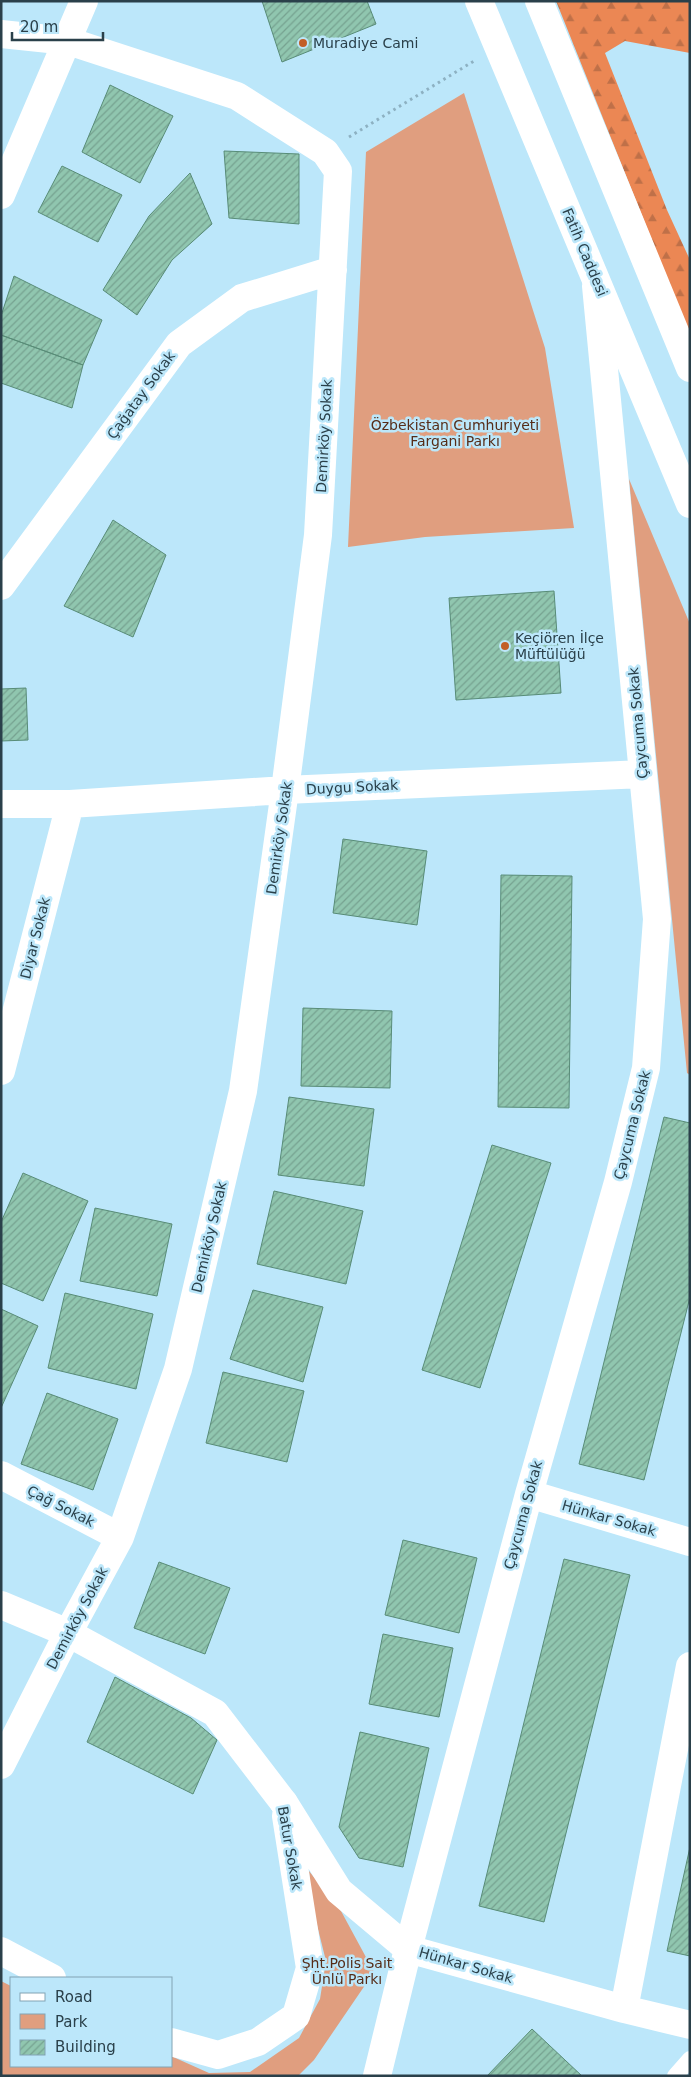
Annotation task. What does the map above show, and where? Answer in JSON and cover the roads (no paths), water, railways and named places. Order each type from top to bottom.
[{"type":"street","points":[[1,195],[84,1]]},
{"type":"street","name":"Fatih Caddesi","points":[[480,1],[690,504]]},
{"type":"street","points":[[540,1],[690,368]]},
{"type":"street","name":"Demirköy Sokak","points":[[1,34],[68,41],[237,96],[325,152],[338,171],[318,535],[286,790],[243,1091],[178,1369],[120,1537],[68,1633],[1,1765]]},
{"type":"street","name":"Çağatay Sokak","points":[[1,586],[179,344],[242,298],[333,270]]},
{"type":"street","name":"Çaycuma Sokak","points":[[377,2076],[408,1948],[528,1494],[618,1182],[646,1068],[656,919],[595,277]]},
{"type":"street","name":"Duygu Sokak","points":[[1,804],[70,804],[286,790],[643,774]]},
{"type":"street","name":"Diyar Sokak","points":[[1,1071],[70,804]]},
{"type":"street","name":"Çağ Sokak","points":[[1,1475],[120,1537]]},
{"type":"street","name":"Hünkar Sokak","points":[[528,1494],[690,1542]]},
{"type":"street","name":"Batur Sokak","points":[[1,1605],[68,1633],[215,1713],[284,1803],[310,1968],[296,2016],[258,2042],[218,2054],[172,2042]]},
{"type":"street","points":[[624,2009],[690,1666]]},
{"type":"street","name":"Hünkar Sokak","points":[[284,1803],[338,1891],[408,1948],[624,2009],[690,2025]]},
{"type":"street","points":[[1,1951],[50,1977]]},
{"type":"lane","points":[[676,2076],[690,2059]]},
{"type":"place","name":"Muradiye Cami","points":[[303,43]]},
{"type":"place","name":"Keçiören İlçe Müftülüğü","points":[[505,646]]},
{"type":"park label","name":"Özbekistan Cumhuriyeti Fargani Parkı","points":[[455,434]]},
{"type":"park label","name":"Şht.Polis Sait Ünlü Parkı","points":[[347,1972]]}]
